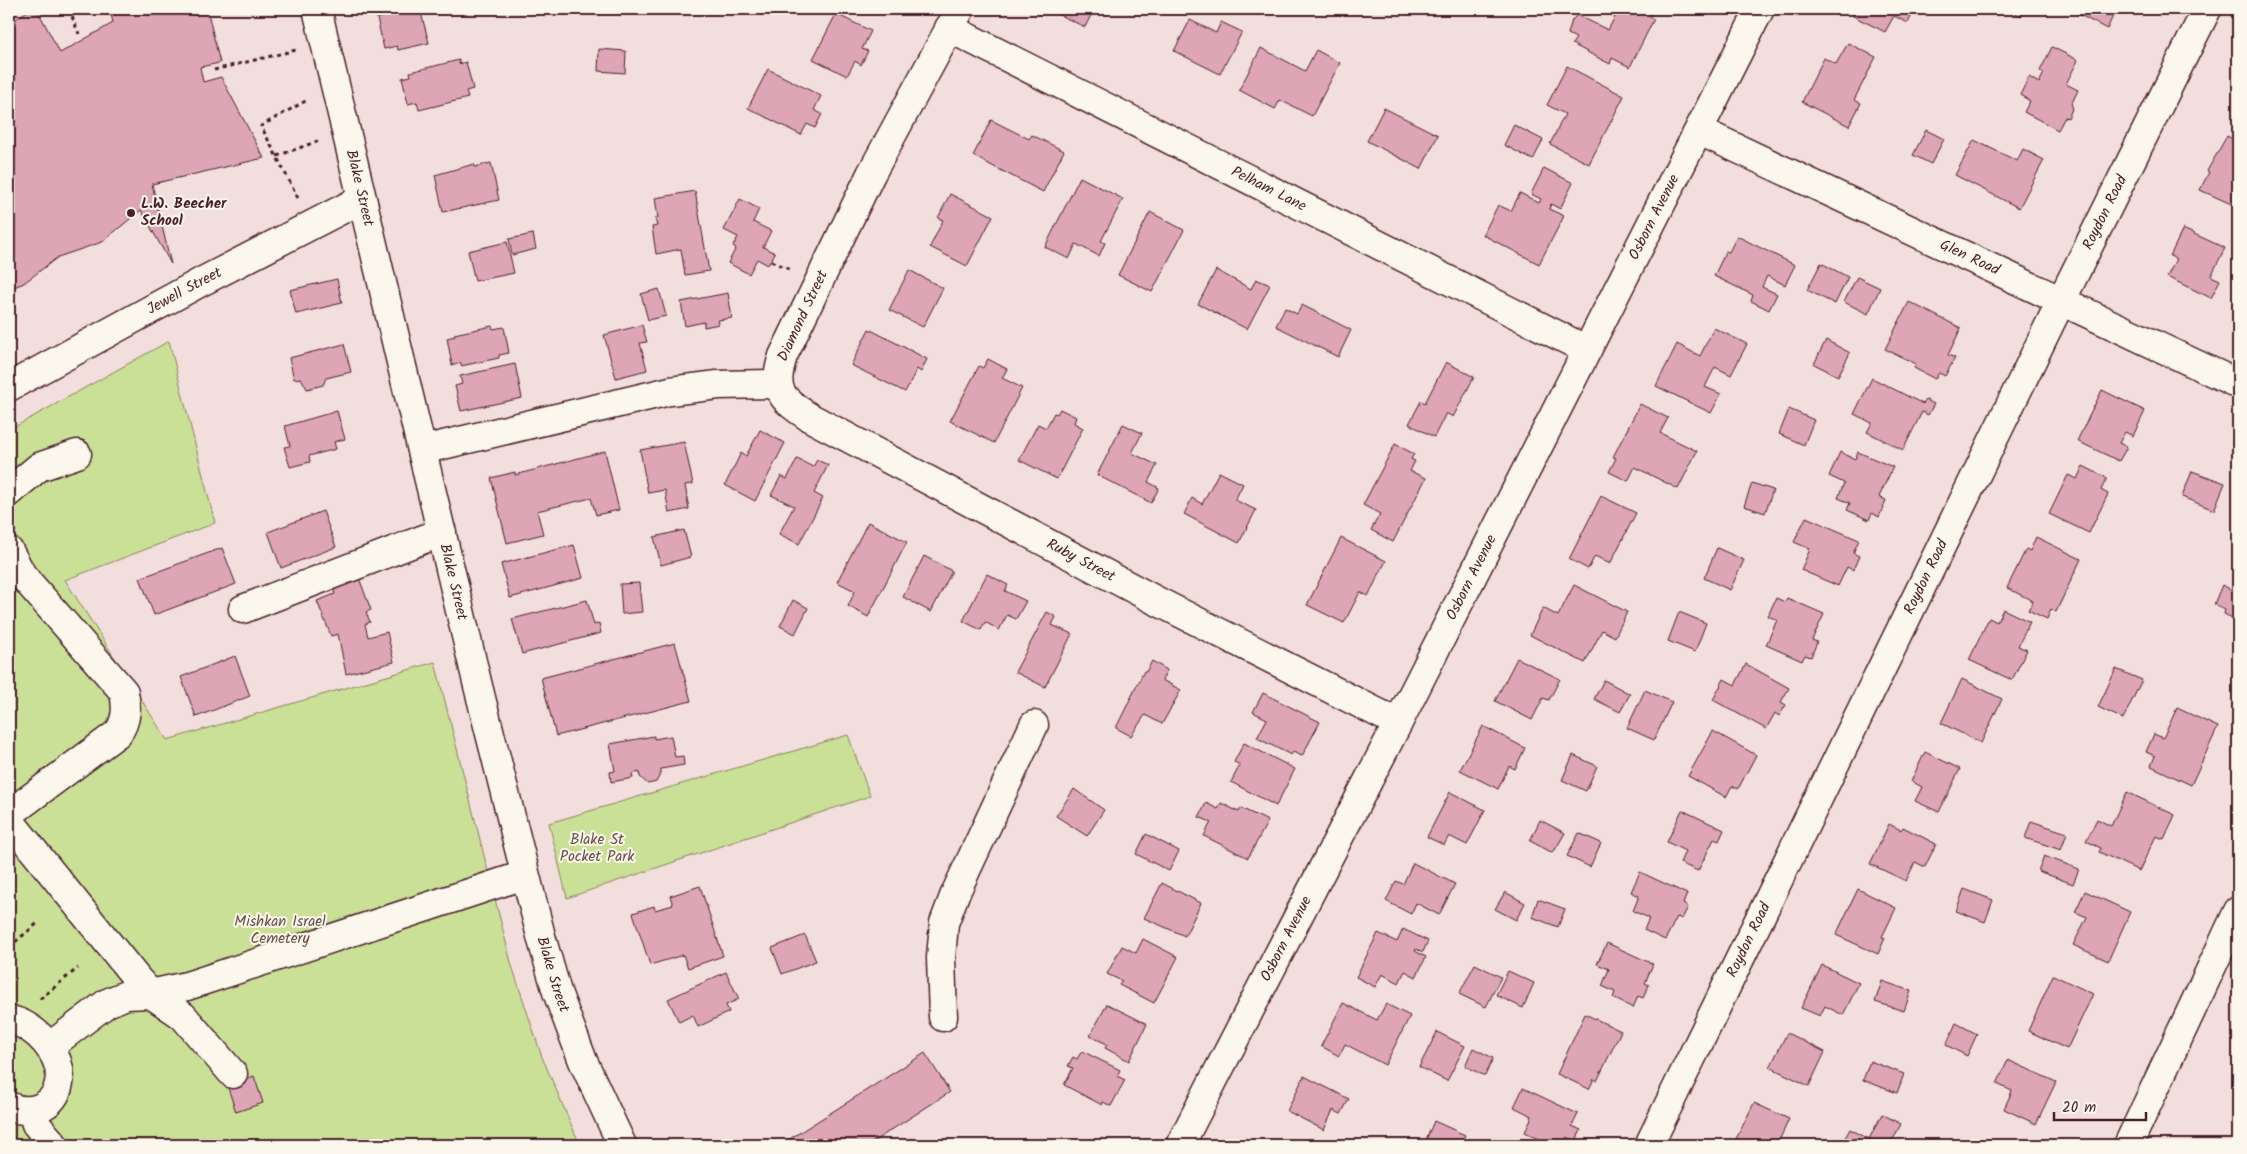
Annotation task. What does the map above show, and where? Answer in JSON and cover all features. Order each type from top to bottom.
[{"type":"street","name":"Blake Street","points":[[317,9],[524,875],[557,992],[583,1061],[622,1145]]},
{"type":"street","name":"Osborn Avenue","points":[[1180,1145],[1398,723],[1760,9]]},
{"type":"street","name":"Roydon Road","points":[[1648,1145],[2207,9]]},
{"type":"street","name":"Pelham Lane","points":[[954,19],[1587,350]]},
{"type":"street","name":"Diamond Street","points":[[777,384],[783,356],[872,174],[954,19]]},
{"type":"street","name":"Glen Road","points":[[1700,130],[2238,384]]},
{"type":"street","name":"Jewell Street","points":[[9,387],[201,282],[362,200]]},
{"type":"street","points":[[422,450],[670,391],[718,385],[777,384]]},
{"type":"street","name":"Ruby Street","points":[[777,384],[780,394],[790,405],[809,418],[1155,600],[1398,723]]},
{"type":"street","points":[[9,492],[39,468],[77,454]]},
{"type":"street","points":[[243,609],[442,532]]},
{"type":"street","points":[[9,551],[22,575],[124,692],[127,708],[124,724],[118,734],[9,814]]},
{"type":"street","points":[[944,1017],[941,958],[944,923],[955,894],[1034,725]]},
{"type":"street","points":[[9,820],[151,994],[183,1016],[233,1074]]},
{"type":"street","points":[[49,1047],[107,1003],[126,995],[151,994],[187,986],[524,875]]},
{"type":"street","points":[[2128,1145],[2238,911]]},
{"type":"street","points":[[14,1021],[34,1031],[49,1047],[58,1064],[60,1082],[48,1104],[21,1109]]},
{"type":"street","points":[[21,1109],[54,1145]]},
{"type":"path","points":[[69,9],[80,34]]},
{"type":"path","points":[[214,70],[299,49]]},
{"type":"path","points":[[298,198],[261,126],[310,98]]},
{"type":"path","points":[[277,156],[319,141]]},
{"type":"path","points":[[9,947],[39,922]]},
{"type":"path","points":[[14,1021],[78,968]]},
{"type":"green space","name":"Mishkan Israel Cemetery","points":[[169,341],[215,523],[65,580],[167,740],[435,662],[512,966],[542,1057],[580,1145],[9,1145],[9,430]]},
{"type":"green space","name":"Blake St Pocket Park","points":[[848,735],[870,796],[567,898],[549,823]]},
{"type":"building","points":[[30,9],[37,9],[60,53],[113,23],[110,9],[207,9],[220,63],[200,67],[203,82],[221,77],[264,158],[152,184],[171,264],[141,210],[102,242],[58,257],[24,283],[9,289],[9,24]]},
{"type":"building","points":[[420,9],[429,43],[398,50],[397,46],[384,49],[377,18]]},
{"type":"building","points":[[1052,9],[1094,9],[1085,27],[1051,11]]},
{"type":"building","points":[[1619,9],[1654,9],[1650,17],[1654,19],[1630,67],[1612,58],[1610,64],[1572,44],[1576,38],[1568,34],[1572,20],[1577,15],[1608,30]]},
{"type":"building","points":[[1856,9],[1915,9],[1908,23],[1894,16],[1885,32],[1853,16]]},
{"type":"building","points":[[2004,9],[2025,9],[2022,16]]},
{"type":"building","points":[[2073,9],[2123,9],[2118,16],[2114,14],[2107,29],[2072,11]]},
{"type":"building","points":[[836,14],[871,31],[862,49],[868,51],[861,65],[855,61],[847,76],[813,59]]},
{"type":"building","points":[[1190,20],[1216,33],[1221,22],[1242,32],[1220,74],[1174,51]]},
{"type":"building","points":[[1848,43],[1876,57],[1854,100],[1861,103],[1849,126],[1802,102],[1824,58],[1836,64]]},
{"type":"building","points":[[2052,47],[2078,60],[2066,84],[2078,90],[2071,105],[2073,107],[2068,118],[2065,117],[2058,130],[2024,112],[2030,101],[2020,95],[2029,77],[2039,83],[2044,73],[2040,71]]},
{"type":"building","points":[[1261,48],[1305,71],[1316,50],[1340,63],[1312,116],[1280,100],[1275,109],[1239,90]]},
{"type":"building","points":[[599,49],[626,51],[625,73],[598,71]]},
{"type":"building","points":[[459,60],[459,64],[466,62],[473,89],[466,91],[468,98],[419,110],[417,102],[408,104],[402,78],[411,76],[410,72]]},
{"type":"building","points":[[1567,66],[1624,96],[1589,164],[1550,144],[1565,114],[1547,105]]},
{"type":"building","points":[[768,69],[821,96],[814,110],[822,114],[815,128],[807,124],[801,135],[748,108]]},
{"type":"building","points":[[1384,108],[1438,135],[1421,169],[1367,141]]},
{"type":"building","points":[[991,120],[1029,139],[1032,135],[1064,151],[1043,192],[973,156]]},
{"type":"building","points":[[1514,125],[1543,140],[1533,160],[1504,145]]},
{"type":"building","points":[[1926,130],[1944,139],[1931,164],[1913,155]]},
{"type":"building","points":[[2227,136],[2238,142],[2238,207],[2200,190],[2209,172],[2207,171]]},
{"type":"building","points":[[1974,140],[2017,161],[2023,149],[2044,160],[2019,208],[1955,175]]},
{"type":"building","points":[[491,163],[499,200],[443,212],[435,175],[474,164],[475,167]]},
{"type":"building","points":[[1544,168],[1573,183],[1560,209],[1551,204],[1549,209],[1564,216],[1539,264],[1483,235],[1498,205],[1511,211],[1520,193],[1539,203],[1541,199],[1531,194]]},
{"type":"building","points":[[1080,177],[1123,199],[1101,241],[1105,243],[1099,256],[1076,244],[1069,259],[1045,247]]},
{"type":"building","points":[[695,191],[709,271],[685,275],[681,249],[656,254],[652,227],[657,226],[655,218],[658,218],[655,198]]},
{"type":"building","points":[[950,194],[993,216],[967,266],[930,247],[943,220],[938,218]]},
{"type":"building","points":[[740,199],[759,209],[753,222],[771,231],[763,247],[775,253],[768,265],[757,259],[749,274],[728,263],[736,248],[733,246],[738,237],[724,230]]},
{"type":"building","points":[[1150,212],[1184,230],[1152,292],[1118,275]]},
{"type":"building","points":[[2183,229],[2225,248],[2211,276],[2220,280],[2211,298],[2167,277],[2176,259],[2170,256]]},
{"type":"building","points":[[533,234],[536,249],[512,255],[509,239]]},
{"type":"building","points":[[1737,236],[1795,265],[1785,285],[1767,276],[1762,287],[1777,294],[1769,310],[1751,301],[1753,295],[1714,276],[1726,251],[1729,252]]},
{"type":"building","points":[[507,242],[514,273],[475,281],[468,251]]},
{"type":"building","points":[[1821,263],[1848,277],[1835,304],[1807,290]]},
{"type":"building","points":[[909,270],[943,288],[923,327],[889,310]]},
{"type":"building","points":[[1216,270],[1251,289],[1256,279],[1270,285],[1247,329],[1198,304]]},
{"type":"building","points":[[1857,277],[1880,288],[1868,314],[1844,302]]},
{"type":"building","points":[[337,279],[342,303],[296,314],[290,290]]},
{"type":"building","points":[[659,289],[666,316],[648,320],[641,294]]},
{"type":"building","points":[[728,293],[732,318],[718,320],[719,324],[704,327],[704,322],[685,326],[681,302]]},
{"type":"building","points":[[1909,302],[1961,328],[1948,355],[1955,358],[1945,376],[1939,373],[1935,379],[1914,368],[1916,364],[1885,349]]},
{"type":"building","points":[[1302,305],[1351,330],[1338,357],[1276,326],[1285,308],[1297,314]]},
{"type":"building","points":[[642,325],[647,342],[640,343],[647,370],[616,378],[604,335]]},
{"type":"building","points":[[492,326],[493,329],[504,327],[509,353],[499,355],[499,358],[461,366],[461,363],[452,365],[447,338],[455,336],[454,334]]},
{"type":"building","points":[[1714,328],[1747,344],[1731,375],[1715,367],[1705,387],[1721,394],[1711,413],[1656,386],[1677,344],[1700,356]]},
{"type":"building","points":[[869,329],[927,359],[921,372],[917,369],[905,392],[851,365]]},
{"type":"building","points":[[1826,340],[1850,353],[1838,376],[1814,364]]},
{"type":"building","points":[[344,344],[351,372],[326,378],[323,385],[307,389],[301,378],[294,379],[289,358]]},
{"type":"building","points":[[988,359],[1007,369],[1002,378],[1022,388],[994,443],[950,421],[979,366],[983,368]]},
{"type":"building","points":[[1446,362],[1474,377],[1453,417],[1446,413],[1434,437],[1409,424],[1421,401],[1425,403]]},
{"type":"building","points":[[515,364],[522,398],[461,411],[455,386],[462,384],[460,376]]},
{"type":"building","points":[[1872,378],[1923,404],[1926,400],[1934,404],[1928,415],[1922,412],[1903,450],[1867,432],[1872,423],[1854,414]]},
{"type":"building","points":[[2102,390],[2145,411],[2133,436],[2125,432],[2119,443],[2127,447],[2119,461],[2077,441]]},
{"type":"building","points":[[1640,404],[1668,418],[1660,433],[1697,451],[1678,489],[1635,467],[1628,481],[1609,472],[1616,458],[1613,457]]},
{"type":"building","points":[[1060,409],[1076,417],[1074,423],[1083,428],[1057,479],[1019,460],[1038,424],[1046,428],[1054,413],[1057,414]]},
{"type":"building","points":[[1789,409],[1814,420],[1804,445],[1779,434]]},
{"type":"building","points":[[337,411],[345,439],[334,442],[336,449],[309,456],[310,462],[290,467],[284,447],[290,446],[285,426]]},
{"type":"building","points":[[1123,424],[1142,433],[1132,453],[1157,465],[1148,482],[1159,488],[1151,503],[1097,475]]},
{"type":"building","points":[[760,430],[785,443],[755,501],[725,485],[741,453],[746,456]]},
{"type":"building","points":[[684,442],[693,484],[685,485],[689,509],[669,513],[665,490],[648,493],[640,450]]},
{"type":"building","points":[[1395,444],[1414,454],[1411,459],[1415,461],[1410,471],[1426,478],[1393,542],[1371,530],[1380,514],[1363,505]]},
{"type":"building","points":[[605,451],[619,510],[596,515],[591,498],[537,511],[543,534],[507,543],[491,478],[515,472],[515,475]]},
{"type":"building","points":[[1840,452],[1855,459],[1858,452],[1893,467],[1879,497],[1886,500],[1879,517],[1872,513],[1869,520],[1847,510],[1850,503],[1838,498],[1844,483],[1829,476]]},
{"type":"building","points":[[797,459],[813,467],[817,460],[828,465],[814,493],[823,498],[799,544],[779,534],[794,506],[771,495],[781,476],[787,479]]},
{"type":"building","points":[[2083,466],[2107,478],[2101,490],[2108,494],[2089,533],[2049,514],[2068,475],[2077,479]]},
{"type":"building","points":[[2192,471],[2225,483],[2214,510],[2182,497]]},
{"type":"building","points":[[1219,472],[1243,484],[1235,500],[1256,510],[1239,543],[1184,514],[1192,498],[1202,504]]},
{"type":"building","points":[[1752,483],[1773,490],[1765,513],[1744,506]]},
{"type":"building","points":[[1601,496],[1636,513],[1610,564],[1595,556],[1588,569],[1569,559]]},
{"type":"building","points":[[323,511],[336,547],[281,568],[268,532]]},
{"type":"building","points":[[1806,517],[1859,540],[1853,553],[1859,556],[1853,570],[1847,567],[1838,586],[1801,570],[1810,549],[1794,542]]},
{"type":"building","points":[[868,522],[907,542],[868,617],[848,606],[855,591],[837,582]]},
{"type":"building","points":[[684,530],[691,557],[661,565],[654,537]]},
{"type":"building","points":[[2036,537],[2081,559],[2056,612],[2051,609],[2047,619],[2028,610],[2033,601],[2007,588],[2026,549],[2030,551]]},
{"type":"building","points":[[1341,538],[1386,561],[1368,596],[1360,592],[1344,623],[1307,605]]},
{"type":"building","points":[[574,545],[583,578],[510,598],[501,564]]},
{"type":"building","points":[[222,548],[236,584],[154,615],[140,578]]},
{"type":"building","points":[[1717,548],[1744,560],[1730,590],[1704,578]]},
{"type":"building","points":[[924,556],[952,571],[931,612],[903,597]]},
{"type":"building","points":[[987,574],[1008,585],[1005,591],[1026,601],[1016,619],[1007,615],[999,630],[985,622],[981,630],[963,621]]},
{"type":"building","points":[[359,578],[371,610],[366,612],[370,622],[365,624],[368,637],[387,632],[394,662],[346,674],[338,634],[331,636],[317,601],[335,594],[333,588]]},
{"type":"building","points":[[639,583],[642,612],[622,614],[620,584]]},
{"type":"building","points":[[2238,583],[2238,621],[2224,614],[2225,610],[2214,604],[2222,585],[2234,591]]},
{"type":"building","points":[[1574,585],[1627,612],[1615,637],[1602,630],[1585,663],[1530,635],[1543,608],[1558,616]]},
{"type":"building","points":[[1776,598],[1785,602],[1787,598],[1824,614],[1812,640],[1817,642],[1811,657],[1805,655],[1802,661],[1766,645],[1777,620],[1768,616]]},
{"type":"building","points":[[587,600],[594,625],[599,623],[601,633],[522,654],[512,619]]},
{"type":"building","points":[[793,600],[808,608],[795,634],[780,626]]},
{"type":"building","points":[[2003,609],[2030,622],[2018,646],[2027,650],[2012,680],[1969,660],[1989,618],[1997,622]]},
{"type":"building","points":[[1047,612],[1056,617],[1052,625],[1072,634],[1045,687],[1015,672]]},
{"type":"building","points":[[1679,612],[1706,623],[1695,652],[1668,641]]},
{"type":"building","points":[[675,643],[691,701],[556,736],[541,678]]},
{"type":"building","points":[[235,656],[250,696],[196,717],[181,677]]},
{"type":"building","points":[[1517,658],[1560,679],[1549,700],[1543,698],[1532,720],[1495,701]]},
{"type":"building","points":[[1152,661],[1167,670],[1162,680],[1181,690],[1162,724],[1145,715],[1131,736],[1116,728],[1144,671],[1146,672]]},
{"type":"building","points":[[1746,664],[1789,688],[1781,702],[1786,705],[1779,716],[1775,713],[1766,729],[1713,700],[1724,679],[1735,685]]},
{"type":"building","points":[[2116,669],[2142,680],[2123,719],[2098,707]]},
{"type":"building","points":[[1962,679],[2002,699],[1981,743],[1941,723]]},
{"type":"building","points":[[1604,680],[1630,694],[1620,712],[1594,699]]},
{"type":"building","points":[[1645,690],[1672,702],[1654,740],[1627,728]]},
{"type":"building","points":[[1263,693],[1320,722],[1302,756],[1293,752],[1291,755],[1257,738],[1267,719],[1253,712]]},
{"type":"building","points":[[2177,708],[2218,727],[2191,785],[2151,766],[2155,756],[2146,752],[2154,734],[2163,738]]},
{"type":"building","points":[[1483,726],[1525,748],[1515,769],[1509,766],[1498,789],[1460,770]]},
{"type":"building","points":[[1713,731],[1756,755],[1738,789],[1732,786],[1726,797],[1688,776]]},
{"type":"building","points":[[654,736],[654,739],[671,736],[675,757],[683,756],[684,765],[661,769],[656,782],[648,784],[640,777],[639,772],[632,774],[633,778],[611,782],[610,772],[615,771],[610,744]]},
{"type":"building","points":[[1244,743],[1295,769],[1276,806],[1231,782],[1240,765],[1234,762]]},
{"type":"building","points":[[1925,752],[1960,769],[1939,812],[1915,801],[1922,787],[1911,781]]},
{"type":"building","points":[[1573,755],[1597,766],[1586,791],[1562,780]]},
{"type":"building","points":[[1074,789],[1104,810],[1087,836],[1056,816]]},
{"type":"building","points":[[1450,792],[1485,810],[1467,845],[1449,836],[1444,845],[1427,837]]},
{"type":"building","points":[[2127,792],[2175,815],[2164,839],[2156,836],[2139,871],[2099,852],[2101,848],[2086,841],[2097,819],[2111,826]]},
{"type":"building","points":[[1206,803],[1218,809],[1221,803],[1239,812],[1241,808],[1268,821],[1248,858],[1204,836],[1211,822],[1199,817]]},
{"type":"building","points":[[1682,810],[1724,830],[1719,841],[1714,839],[1698,871],[1680,863],[1685,851],[1667,842]]},
{"type":"building","points":[[1540,820],[1565,833],[1555,850],[1551,852],[1530,841]]},
{"type":"building","points":[[2031,821],[2067,833],[2061,850],[2025,838]]},
{"type":"building","points":[[1889,824],[1901,830],[1903,827],[1936,844],[1925,867],[1915,862],[1906,881],[1870,864]]},
{"type":"building","points":[[1579,833],[1601,843],[1590,867],[1567,856]]},
{"type":"building","points":[[1146,834],[1179,851],[1169,871],[1136,854]]},
{"type":"building","points":[[2044,856],[2079,869],[2073,884],[2038,871]]},
{"type":"building","points":[[1413,863],[1455,884],[1439,915],[1416,903],[1411,914],[1386,901],[1396,881],[1403,884]]},
{"type":"building","points":[[1640,872],[1687,894],[1683,904],[1688,907],[1682,919],[1677,917],[1665,940],[1644,930],[1649,918],[1633,911],[1639,896],[1631,892]]},
{"type":"building","points":[[1162,883],[1201,903],[1185,936],[1144,918]]},
{"type":"building","points":[[700,886],[723,956],[688,968],[683,955],[650,965],[633,913],[654,906],[655,910],[673,905],[670,896]]},
{"type":"building","points":[[1858,889],[1896,908],[1882,937],[1885,938],[1878,954],[1836,935]]},
{"type":"building","points":[[1964,889],[1993,900],[1985,922],[1956,911]]},
{"type":"building","points":[[2085,891],[2130,912],[2108,961],[2073,945],[2087,917],[2075,912]]},
{"type":"building","points":[[1505,892],[1525,903],[1516,920],[1495,909]]},
{"type":"building","points":[[1538,899],[1565,909],[1558,927],[1532,917]]},
{"type":"building","points":[[1403,929],[1428,941],[1423,952],[1416,949],[1415,951],[1426,957],[1416,977],[1405,971],[1399,983],[1382,974],[1375,987],[1356,977],[1378,933],[1397,942]]},
{"type":"building","points":[[805,935],[816,961],[782,974],[772,948]]},
{"type":"building","points":[[1143,939],[1178,957],[1154,1003],[1119,985],[1122,981],[1107,974],[1122,946],[1136,953]]},
{"type":"building","points":[[1607,943],[1653,964],[1645,983],[1649,985],[1643,998],[1638,996],[1633,1008],[1613,998],[1615,992],[1602,986],[1609,969],[1597,964]]},
{"type":"building","points":[[1475,964],[1501,977],[1486,1007],[1459,994]]},
{"type":"building","points":[[1822,965],[1859,983],[1843,1015],[1825,1006],[1820,1016],[1801,1008]]},
{"type":"building","points":[[1508,971],[1534,983],[1523,1008],[1496,995]]},
{"type":"building","points":[[726,972],[739,999],[726,1005],[729,1012],[698,1027],[693,1015],[679,1022],[668,999]]},
{"type":"building","points":[[2053,975],[2093,994],[2067,1049],[2028,1031]]},
{"type":"building","points":[[1882,981],[1911,991],[1904,1011],[1875,1002]]},
{"type":"building","points":[[1343,1003],[1377,1020],[1386,1004],[1410,1016],[1385,1065],[1345,1044],[1339,1056],[1321,1046]]},
{"type":"building","points":[[1107,1004],[1147,1024],[1129,1061],[1105,1048],[1107,1044],[1090,1036]]},
{"type":"building","points":[[1585,1014],[1621,1031],[1597,1081],[1594,1079],[1589,1089],[1557,1074]]},
{"type":"building","points":[[1956,1023],[1977,1034],[1967,1056],[1946,1045]]},
{"type":"building","points":[[1437,1032],[1465,1046],[1447,1081],[1419,1067]]},
{"type":"building","points":[[1787,1033],[1825,1052],[1809,1086],[1770,1067]]},
{"type":"building","points":[[1473,1048],[1493,1058],[1485,1076],[1465,1066]]},
{"type":"building","points":[[1082,1051],[1120,1070],[1117,1076],[1125,1080],[1111,1106],[1103,1102],[1102,1105],[1064,1085],[1073,1068],[1068,1066],[1073,1057],[1077,1059]]},
{"type":"building","points":[[925,1053],[950,1092],[868,1145],[780,1145]]},
{"type":"building","points":[[2008,1060],[2056,1082],[2036,1124],[2004,1109],[2012,1091],[1997,1084]]},
{"type":"building","points":[[1870,1061],[1904,1074],[1897,1093],[1863,1080]]},
{"type":"building","points":[[254,1076],[263,1103],[236,1112],[227,1085]]},
{"type":"building","points":[[1304,1076],[1349,1099],[1341,1114],[1333,1110],[1324,1130],[1287,1111]]},
{"type":"building","points":[[1523,1088],[1578,1114],[1572,1126],[1581,1130],[1576,1141],[1567,1137],[1563,1145],[1539,1145],[1541,1140],[1525,1132],[1532,1116],[1514,1107]]},
{"type":"building","points":[[1754,1103],[1789,1119],[1777,1145],[1741,1145],[1743,1142],[1736,1139]]},
{"type":"building","points":[[1882,1114],[1901,1124],[1890,1145],[1841,1145],[1850,1129],[1869,1139]]},
{"type":"building","points":[[1434,1121],[1465,1135],[1460,1145],[1424,1145]]},
{"type":"place","name":"L.W. Beecher School","points":[[131,213]]}]
